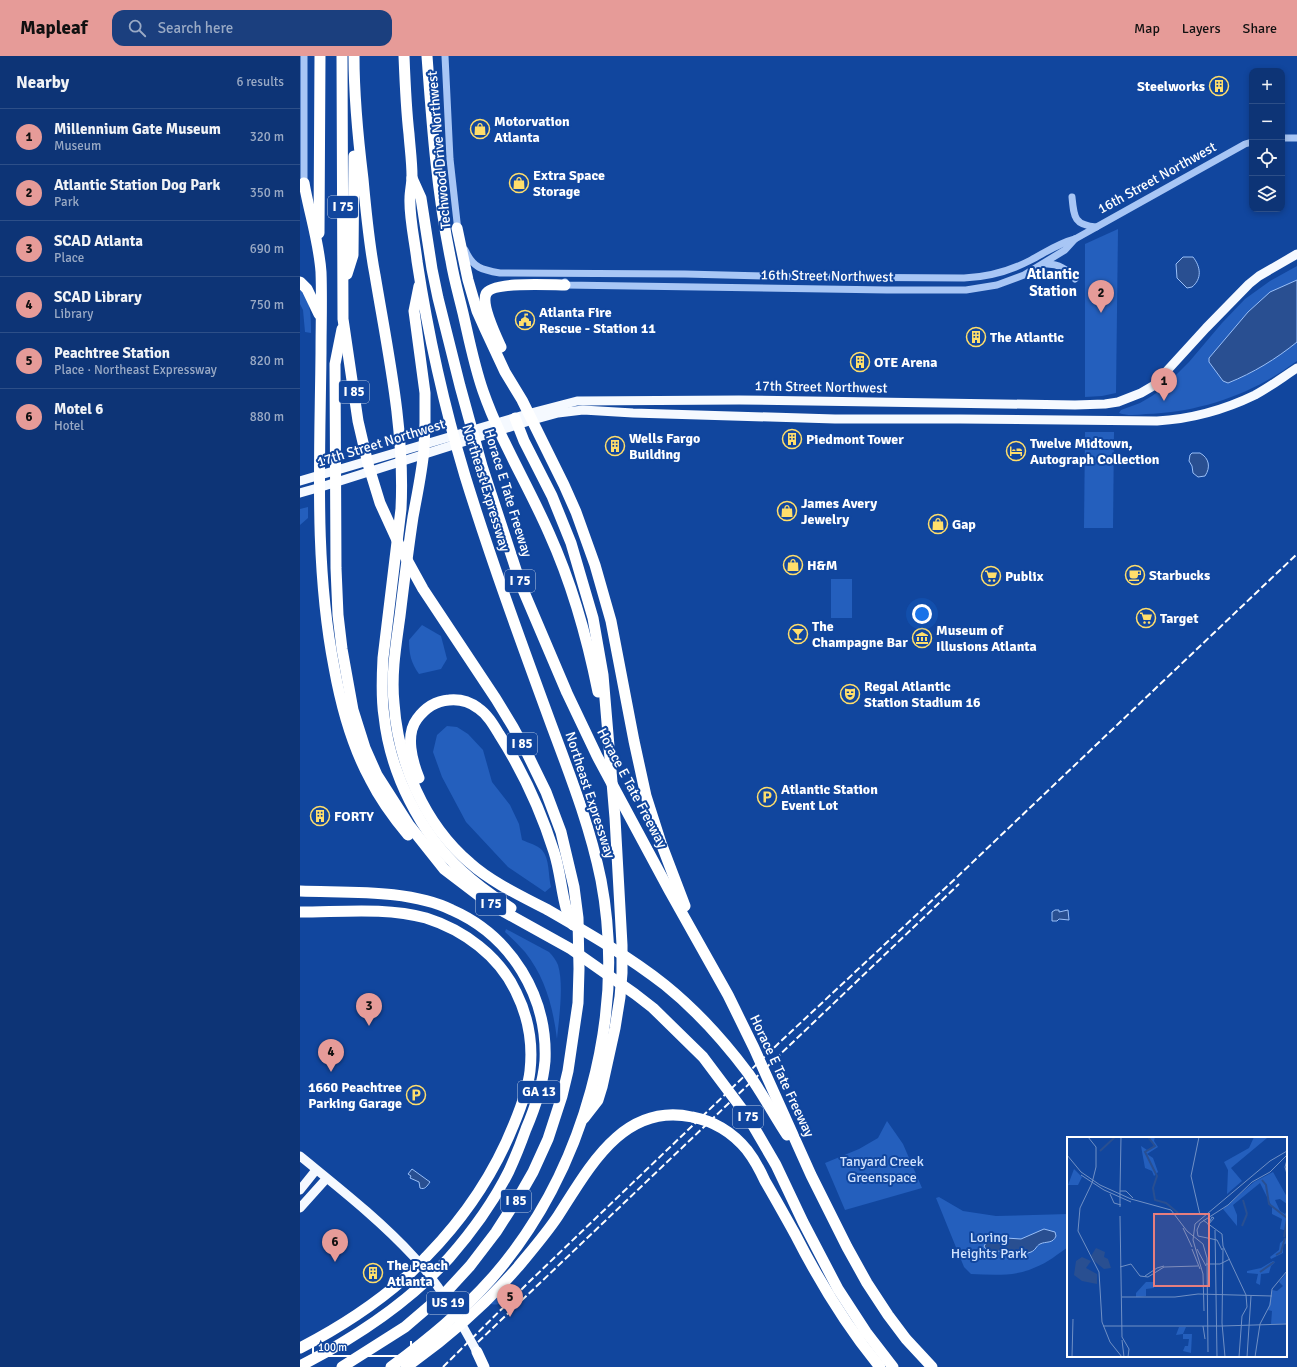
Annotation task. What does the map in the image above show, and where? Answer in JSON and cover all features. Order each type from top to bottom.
[{"type":"highway","points":[[320,56],[319,314],[316,460],[320,482]]},
{"type":"highway","name":"I 75","points":[[342,56],[344,319],[335,364],[336,568],[338,614],[342,649],[352,704],[365,748],[377,775],[409,825],[444,868],[485,900],[571,949],[653,1008],[687,1041],[718,1076],[748,1117],[776,1165],[803,1222],[838,1289],[866,1332],[894,1367]]},
{"type":"highway","points":[[354,56],[356,114],[369,237],[396,402],[401,451],[401,509],[383,658],[382,682],[384,717],[390,748],[394,763],[416,812],[444,852],[479,885],[571,949]]},
{"type":"highway","name":"I 75","points":[[404,56],[412,178]]},
{"type":"highway","points":[[427,56],[431,119],[439,193],[450,261],[477,373],[488,405],[549,532],[570,584],[588,643],[608,739]]},
{"type":"highway","points":[[344,283],[353,255],[354,131],[356,114]]},
{"type":"highway","name":"Northeast Expressway","points":[[391,1367],[429,1339],[468,1304],[491,1280],[505,1263],[537,1216],[552,1190],[580,1123],[592,1082],[605,1026],[607,987],[607,935],[601,880],[585,820],[494,567],[464,472],[437,367],[420,281],[410,199],[412,178]]},
{"type":"highway","name":"Horace E Tate Freeway","points":[[412,178],[421,198],[432,269],[460,386],[482,466],[521,585],[567,693],[597,756],[669,890],[706,955],[754,1048],[811,1175],[847,1247],[870,1288],[897,1327],[932,1367]]},
{"type":"highway","points":[[304,183],[318,250],[320,272],[320,543],[327,626],[337,685],[354,743],[370,780],[389,812],[408,835],[423,843]]},
{"type":"highway","points":[[457,228],[468,338]]},
{"type":"highway","points":[[457,228],[468,280],[477,311],[506,372],[522,400],[564,485],[576,512],[595,566],[611,621],[650,810],[674,878],[706,955]]},
{"type":"highway","name":"I 75","points":[[420,281],[414,311],[425,393],[425,423],[422,470],[414,516],[395,654],[394,703],[399,740],[410,776],[417,791],[432,818],[446,838],[472,865],[491,878],[530,900]]},
{"type":"highway","points":[[300,282],[307,288],[321,318]]},
{"type":"highway","points":[[522,400],[489,317],[486,302],[487,293],[490,289],[506,286],[565,285]]},
{"type":"highway","name":"I 85","points":[[342,1367],[405,1327],[447,1291],[470,1266],[522,1194],[548,1139],[562,1096],[568,1071],[576,1018],[579,969],[578,936],[573,916],[574,887],[561,832],[536,771],[516,733],[496,699],[423,589],[401,549],[380,503],[368,464],[358,421],[344,319]]},
{"type":"highway","points":[[517,421],[524,441],[552,496],[571,543],[593,618],[603,675],[615,818],[622,945],[622,972],[620,997],[611,1051],[600,1093],[598,1100],[580,1123]]},
{"type":"highway","points":[[573,916],[556,859],[529,787],[502,738],[484,713],[472,704],[453,699],[435,703],[426,708],[415,721],[411,742],[412,756],[418,775],[431,804],[452,836],[473,859],[492,875],[530,900],[595,936],[646,970],[695,1012],[720,1038],[749,1074],[811,1175]]},
{"type":"highway","name":"GA 13","points":[[300,891],[404,896],[429,901],[444,906],[475,921],[494,936],[510,952],[523,971],[540,1013],[544,1037],[545,1061],[535,1108],[508,1172],[493,1200],[449,1258],[404,1300],[366,1328],[300,1366]]},
{"type":"highway","name":"GA 13","points":[[300,912],[371,911],[399,913],[425,918],[462,934],[482,949],[499,965],[511,981],[521,1001],[527,1019],[531,1048],[530,1071],[524,1101],[509,1138],[475,1199],[449,1234],[390,1291],[328,1334],[300,1348]]},
{"type":"highway","points":[[406,1367],[449,1335],[486,1302],[510,1276],[540,1241],[594,1162],[609,1144],[620,1134],[636,1124],[661,1116],[674,1115],[700,1118],[713,1124],[728,1132],[747,1150],[758,1166],[836,1308],[853,1333],[880,1367]]},
{"type":"highway","name":"US 19","points":[[477,1352],[484,1367]]},
{"type":"main road","name":"17th Street Northwest","points":[[302,492],[320,482],[517,421],[558,413],[583,405],[739,400],[1075,405],[1118,402],[1154,386],[1206,328],[1249,284],[1259,276],[1297,254]]},
{"type":"main road","name":"17th Street Northwest","points":[[583,405],[640,413],[835,419],[1177,420],[1231,405],[1255,395],[1297,368]]},
{"type":"main road","name":"17th Street Northwest","points":[[301,481],[320,482]]},
{"type":"main road","name":"US 19","points":[[300,1156],[363,1208],[415,1258],[437,1286],[464,1327],[477,1352]]},
{"type":"main road","points":[[300,1190],[316,1170]]},
{"type":"main road","points":[[300,1208],[326,1179]]},
{"type":"street","points":[[304,56],[304,183]]},
{"type":"street","name":"Techwood Drive Northwest","points":[[445,56],[450,159],[457,228],[468,257],[475,265],[483,270],[500,273],[565,274]]},
{"type":"street","points":[[1285,138],[1297,138]]},
{"type":"street","name":"16th Street Northwest","points":[[565,285],[959,290],[997,285],[1024,275],[1044,264],[1065,250],[1075,239],[1249,143]]},
{"type":"street","points":[[1072,197],[1073,212],[1076,219],[1082,224],[1096,227]]},
{"type":"street","name":"16th Street Northwest","points":[[565,274],[685,274],[803,277],[972,277],[1002,272],[1029,261],[1064,241],[1075,239]]},
{"type":"street","points":[[1044,264],[1053,264],[1064,268],[1075,279]]},
{"type":"street","points":[[565,274],[565,285]]},
{"type":"green space","points":[[1118,229],[1116,393],[1085,397],[1085,244]]},
{"type":"green space","points":[[1297,266],[1297,361],[1252,388],[1208,405],[1161,413],[1125,415],[1119,413],[1121,410],[1140,403],[1163,388],[1189,362],[1222,323],[1245,299],[1270,281]]},
{"type":"green space","points":[[300,288],[308,303],[311,333],[305,332],[303,310],[300,304]]},
{"type":"green space","points":[[1085,432],[1114,432],[1113,528],[1084,528]]},
{"type":"green space","points":[[308,507],[308,518],[300,525],[300,509]]},
{"type":"green space","points":[[831,579],[852,579],[852,618],[831,618]]},
{"type":"green space","points":[[422,625],[441,636],[447,659],[441,669],[419,674],[411,658],[409,640]]},
{"type":"green space","points":[[447,726],[457,727],[468,734],[483,750],[492,782],[510,805],[519,824],[522,840],[538,847],[545,854],[548,863],[551,887],[545,892],[508,867],[466,822],[442,777],[433,752],[437,735]]},
{"type":"green space","points":[[506,929],[549,952],[558,965],[561,992],[557,1039],[553,1015],[543,982],[525,952],[505,932]]},
{"type":"green space","name":"Tanyard Creek Greenspace","points":[[887,1121],[903,1144],[922,1188],[845,1210],[825,1163],[859,1149],[878,1138]]},
{"type":"green space","name":"Loring Heights Park","points":[[939,1197],[963,1211],[996,1216],[1067,1214],[1067,1248],[1044,1263],[1028,1270],[1004,1275],[971,1274],[964,1267],[936,1198]]},
{"type":"green space","points":[[501,1290],[509,1297],[500,1304],[495,1305],[489,1303]]},
{"type":"shaded area","points":[[1183,257],[1193,257],[1198,265],[1199,277],[1192,287],[1187,288],[1177,278],[1176,264]]},
{"type":"shaded area","points":[[1297,280],[1297,342],[1273,360],[1255,370],[1228,383],[1223,381],[1209,362],[1209,358],[1248,312],[1270,292]]},
{"type":"shaded area","points":[[1192,453],[1200,453],[1207,460],[1208,469],[1205,476],[1198,477],[1193,473],[1192,466],[1189,461]]},
{"type":"shaded area","points":[[1059,910],[1059,912],[1068,910],[1069,920],[1059,919],[1057,921],[1052,921],[1052,912]]},
{"type":"shaded area","points":[[412,1169],[430,1182],[426,1187],[420,1188],[419,1182],[410,1178],[411,1176],[408,1174]]},
{"type":"shaded area","points":[[1044,1229],[1055,1232],[1055,1239],[1040,1244],[1033,1251],[1028,1253],[990,1251],[984,1246],[990,1237],[1021,1239]]},
{"type":"railway","points":[[443,1367],[530,1281],[780,1042],[956,878],[1297,554]]},
{"type":"railway","points":[[478,1342],[959,884]]},
{"type":"place","name":"Steelworks","points":[[1219,86]]},
{"type":"place","name":"Motorvation Atlanta","points":[[480,129]]},
{"type":"place","name":"Extra Space Storage","points":[[519,183]]},
{"type":"place","name":"Atlantic Station Dog Park","points":[[1101,313]]},
{"type":"place","name":"Atlanta Fire Rescue - Station 11","points":[[525,320]]},
{"type":"place","name":"The Atlantic","points":[[976,337]]},
{"type":"place","name":"OTE Arena","points":[[860,362]]},
{"type":"place","name":"Millennium Gate Museum","points":[[1164,401]]},
{"type":"place","name":"Piedmont Tower","points":[[792,439]]},
{"type":"place","name":"Wells Fargo Building","points":[[615,446]]},
{"type":"place","name":"Twelve Midtown, Autograph Collection","points":[[1016,451]]},
{"type":"place","name":"James Avery Jewelry","points":[[787,511]]},
{"type":"place","name":"Gap","points":[[938,524]]},
{"type":"place","name":"H&M","points":[[793,565]]},
{"type":"place","name":"Starbucks","points":[[1135,575]]},
{"type":"place","name":"Publix","points":[[991,576]]},
{"type":"place","name":"Target","points":[[1146,618]]},
{"type":"place","name":"The Champagne Bar","points":[[798,634]]},
{"type":"place","name":"Museum of Illusions Atlanta","points":[[922,638]]},
{"type":"place","name":"Regal Atlantic Station Stadium 16","points":[[850,694]]},
{"type":"place","name":"Atlantic Station Event Lot","points":[[767,797]]},
{"type":"place","name":"FORTY","points":[[320,816]]},
{"type":"place","name":"SCAD Atlanta","points":[[369,1026]]},
{"type":"place","name":"SCAD Library","points":[[331,1072]]},
{"type":"place","name":"1660 Peachtree Parking Garage","points":[[416,1095]]},
{"type":"place","name":"Motel 6","points":[[335,1262]]},
{"type":"place","name":"The Peach Atlanta","points":[[373,1273]]},
{"type":"place","name":"Peachtree Station","points":[[510,1317]]},
{"type":"district","name":"Atlantic Station","points":[[1053,282]]}]
